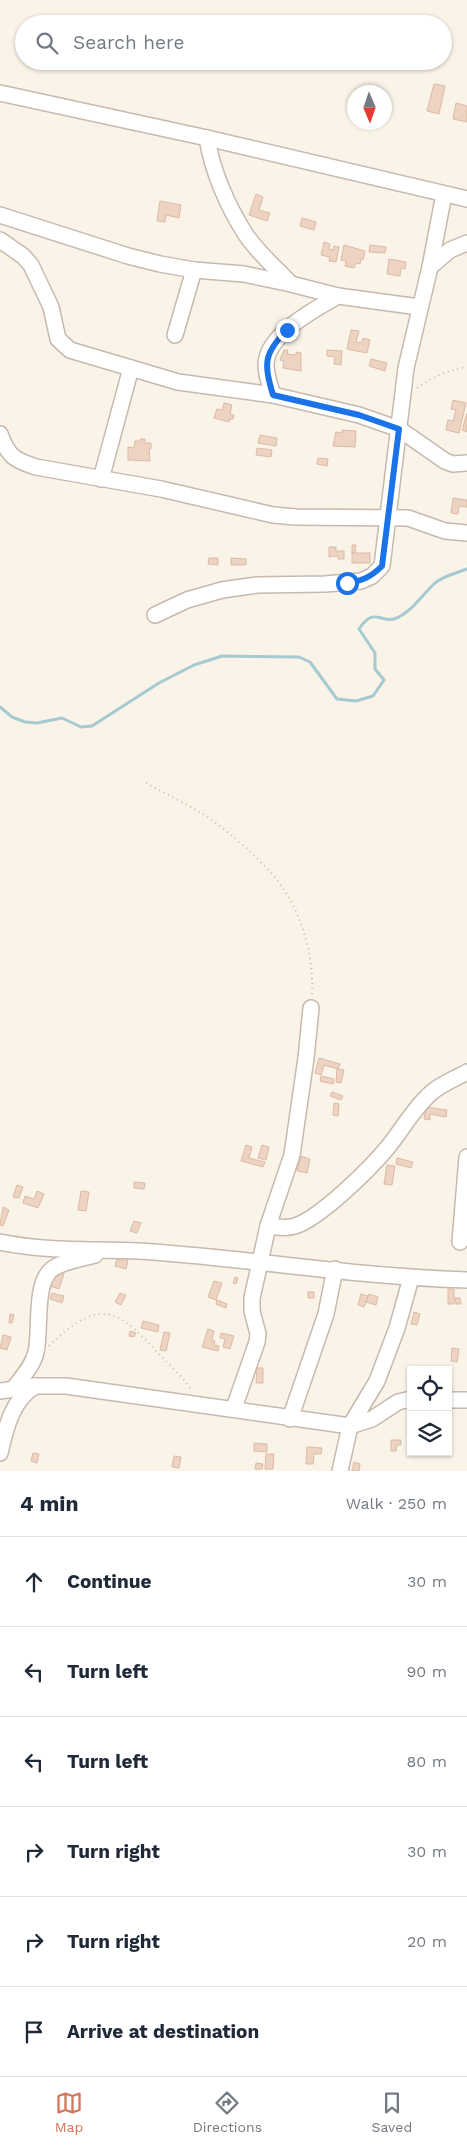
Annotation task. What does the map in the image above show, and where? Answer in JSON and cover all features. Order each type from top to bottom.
[{"type":"street","points":[[0,93],[207,138],[467,199]]},
{"type":"street","points":[[207,138],[211,162],[246,236],[291,284]]},
{"type":"street","points":[[155,614],[187,600],[222,590],[257,585],[325,584],[361,581],[372,576],[382,566],[401,399],[444,194]]},
{"type":"street","points":[[0,215],[128,256],[194,270],[244,274],[338,296],[419,307]]},
{"type":"street","points":[[0,240],[23,256],[31,265],[51,307],[58,339],[63,345],[76,352],[178,382],[273,395],[359,415],[399,429],[444,461],[453,464],[467,463]]},
{"type":"street","points":[[430,267],[450,250],[467,243]]},
{"type":"street","points":[[175,335],[194,270]]},
{"type":"street","points":[[273,395],[266,364],[268,354],[274,344],[299,320],[338,296]]},
{"type":"street","points":[[101,479],[130,368]]},
{"type":"street","points":[[0,434],[11,456],[20,462],[36,467],[177,493],[274,515],[408,518],[445,531],[467,533]]},
{"type":"street","points":[[234,1408],[257,1342],[258,1334],[252,1311],[252,1298],[268,1226],[292,1155],[311,1008]]},
{"type":"street","points":[[268,1226],[278,1228],[295,1226],[318,1213],[376,1161],[417,1107],[431,1093],[467,1072]]},
{"type":"street","points":[[460,1242],[467,1157]]},
{"type":"street","points":[[0,1242],[43,1250],[152,1252],[411,1278],[467,1280]]},
{"type":"street","points":[[7,1389],[33,1361],[38,1338],[40,1296],[50,1270],[110,1251]]},
{"type":"street","points":[[290,1419],[326,1314],[336,1269]]},
{"type":"street","points":[[340,1471],[350,1426],[376,1381],[397,1328],[411,1278]]},
{"type":"street","points":[[7,1389],[50,1385],[83,1388],[234,1408],[290,1419],[350,1426],[372,1420],[398,1402],[407,1400]]},
{"type":"street","points":[[0,1453],[6,1429],[16,1404],[24,1392],[35,1386]]},
{"type":"street","points":[[452,1400],[467,1400]]},
{"type":"path","points":[[401,399],[436,376],[467,367]]},
{"type":"path","points":[[146,783],[207,817],[245,848],[284,889],[302,928],[307,950],[312,988],[311,1008]]},
{"type":"path","points":[[33,1361],[80,1319],[94,1315],[121,1317],[141,1333],[182,1378],[198,1404]]},
{"type":"building","points":[[434,84],[445,86],[439,114],[427,111]]},
{"type":"building","points":[[456,103],[467,106],[467,122],[453,119]]},
{"type":"building","points":[[256,194],[263,197],[259,210],[270,213],[267,221],[249,215]]},
{"type":"building","points":[[160,201],[181,205],[179,218],[166,215],[165,222],[157,221]]},
{"type":"building","points":[[302,218],[316,222],[314,230],[300,226]]},
{"type":"building","points":[[324,242],[330,244],[329,249],[333,250],[334,246],[339,247],[336,262],[329,261],[330,257],[321,255]]},
{"type":"building","points":[[344,245],[365,251],[363,260],[361,259],[360,264],[356,263],[354,268],[345,266],[346,261],[341,260]]},
{"type":"building","points":[[370,245],[386,247],[385,253],[369,252]]},
{"type":"building","points":[[389,259],[406,262],[405,269],[401,268],[400,276],[387,274]]},
{"type":"building","points":[[351,330],[359,331],[356,342],[361,343],[363,338],[370,340],[367,353],[347,349]]},
{"type":"building","points":[[284,350],[288,350],[287,354],[296,355],[296,352],[301,353],[301,371],[283,368],[284,361],[280,360]]},
{"type":"building","points":[[327,350],[342,351],[341,365],[334,364],[335,357],[327,356]]},
{"type":"building","points":[[371,359],[387,363],[385,371],[369,366]]},
{"type":"building","points":[[453,400],[466,403],[459,433],[446,430],[448,420],[453,421],[456,410],[451,409]]},
{"type":"building","points":[[224,403],[232,405],[230,414],[234,415],[233,419],[230,419],[229,422],[214,418],[217,409],[222,410]]},
{"type":"building","points":[[467,413],[467,432],[462,430]]},
{"type":"building","points":[[342,430],[356,431],[355,447],[333,446],[336,432],[342,433]]},
{"type":"building","points":[[260,435],[277,438],[276,446],[258,443]]},
{"type":"building","points":[[140,439],[145,439],[145,443],[151,443],[151,449],[149,449],[150,461],[128,460],[128,447],[134,448],[135,441],[140,441]]},
{"type":"building","points":[[257,448],[272,450],[271,457],[256,455]]},
{"type":"building","points":[[318,458],[328,459],[327,466],[317,464]]},
{"type":"building","points":[[453,498],[467,500],[467,507],[459,506],[458,514],[451,513]]},
{"type":"building","points":[[352,545],[356,545],[355,553],[352,553]]},
{"type":"building","points":[[329,547],[336,547],[336,551],[344,551],[344,559],[338,559],[338,556],[329,557]]},
{"type":"building","points":[[352,553],[370,553],[370,563],[352,563]]},
{"type":"building","points":[[209,558],[218,558],[218,565],[208,564]]},
{"type":"building","points":[[231,558],[246,559],[246,565],[231,565]]},
{"type":"building","points":[[319,1058],[340,1064],[338,1069],[324,1065],[321,1075],[315,1073]]},
{"type":"building","points":[[337,1069],[344,1070],[341,1083],[336,1082]]},
{"type":"building","points":[[321,1076],[334,1079],[333,1084],[320,1081]]},
{"type":"building","points":[[332,1092],[343,1096],[341,1100],[330,1096]]},
{"type":"building","points":[[334,1103],[339,1104],[338,1116],[333,1115]]},
{"type":"building","points":[[426,1107],[447,1110],[446,1117],[430,1114],[430,1120],[424,1119]]},
{"type":"building","points":[[246,1145],[252,1147],[249,1158],[265,1162],[263,1167],[241,1161]]},
{"type":"building","points":[[262,1145],[269,1147],[266,1160],[258,1158]]},
{"type":"building","points":[[301,1156],[310,1159],[307,1173],[297,1171]]},
{"type":"building","points":[[397,1158],[413,1162],[411,1168],[396,1164]]},
{"type":"building","points":[[387,1165],[395,1166],[392,1185],[384,1184]]},
{"type":"building","points":[[134,1182],[145,1183],[144,1189],[134,1188]]},
{"type":"building","points":[[17,1185],[23,1187],[19,1198],[13,1197]]},
{"type":"building","points":[[37,1191],[44,1194],[38,1208],[23,1203],[25,1196],[34,1199]]},
{"type":"building","points":[[81,1191],[89,1192],[86,1211],[78,1210]]},
{"type":"building","points":[[3,1207],[9,1210],[3,1226],[0,1225]]},
{"type":"building","points":[[134,1221],[141,1223],[137,1233],[130,1231]]},
{"type":"building","points":[[123,1258],[128,1259],[126,1269],[115,1266],[117,1259],[123,1261]]},
{"type":"building","points":[[54,1271],[64,1274],[59,1289],[50,1286]]},
{"type":"building","points":[[235,1277],[238,1278],[236,1284],[233,1283]]},
{"type":"building","points":[[214,1281],[222,1283],[216,1300],[208,1297]]},
{"type":"building","points":[[448,1289],[454,1289],[454,1304],[448,1304]]},
{"type":"building","points":[[308,1292],[314,1292],[314,1298],[308,1298]]},
{"type":"building","points":[[52,1293],[64,1296],[62,1303],[50,1299]]},
{"type":"building","points":[[120,1293],[126,1295],[121,1305],[115,1302]]},
{"type":"building","points":[[361,1294],[368,1296],[364,1307],[358,1305]]},
{"type":"building","points":[[369,1294],[378,1297],[376,1305],[366,1302]]},
{"type":"building","points":[[455,1298],[460,1298],[461,1304],[456,1304]]},
{"type":"building","points":[[217,1300],[227,1304],[226,1308],[216,1304]]},
{"type":"building","points":[[414,1312],[420,1314],[417,1325],[411,1324]]},
{"type":"building","points":[[10,1314],[14,1315],[12,1323],[9,1323]]},
{"type":"building","points":[[143,1321],[159,1325],[158,1332],[141,1328]]},
{"type":"building","points":[[208,1329],[214,1331],[212,1340],[215,1341],[214,1345],[219,1346],[218,1351],[202,1347]]},
{"type":"building","points":[[130,1331],[136,1333],[134,1337],[129,1336]]},
{"type":"building","points":[[164,1332],[170,1333],[166,1351],[160,1350]]},
{"type":"building","points":[[221,1333],[234,1336],[230,1349],[223,1347],[225,1339],[220,1338]]},
{"type":"building","points":[[3,1335],[11,1337],[7,1350],[0,1348]]},
{"type":"building","points":[[452,1348],[459,1349],[457,1362],[451,1361]]},
{"type":"building","points":[[257,1368],[263,1368],[263,1383],[256,1383]]},
{"type":"building","points":[[391,1440],[401,1440],[401,1445],[397,1445],[396,1451],[391,1451]]},
{"type":"building","points":[[254,1443],[267,1444],[267,1452],[254,1451]]},
{"type":"building","points":[[307,1447],[322,1448],[321,1454],[314,1454],[313,1464],[306,1464]]},
{"type":"building","points":[[33,1453],[39,1454],[37,1463],[31,1461]]},
{"type":"building","points":[[266,1454],[274,1454],[273,1469],[265,1469]]},
{"type":"building","points":[[174,1456],[181,1457],[179,1468],[172,1467]]},
{"type":"building","points":[[354,1462],[360,1464],[359,1471],[352,1471]]},
{"type":"building","points":[[256,1463],[263,1464],[262,1469],[255,1469]]},
{"type":"waterway","points":[[0,707],[12,717],[25,722],[37,723],[62,718],[81,727],[92,726],[159,683],[194,665],[222,656],[299,657],[310,662],[337,699],[356,701],[373,696],[384,680],[375,669],[375,653],[359,629],[369,618],[391,619],[403,615],[438,581],[467,569]]},
{"type":"route","points":[[287,330],[274,344],[268,354],[266,364],[273,395],[359,415],[399,429],[382,566],[372,576],[361,581],[347,583]]}]
